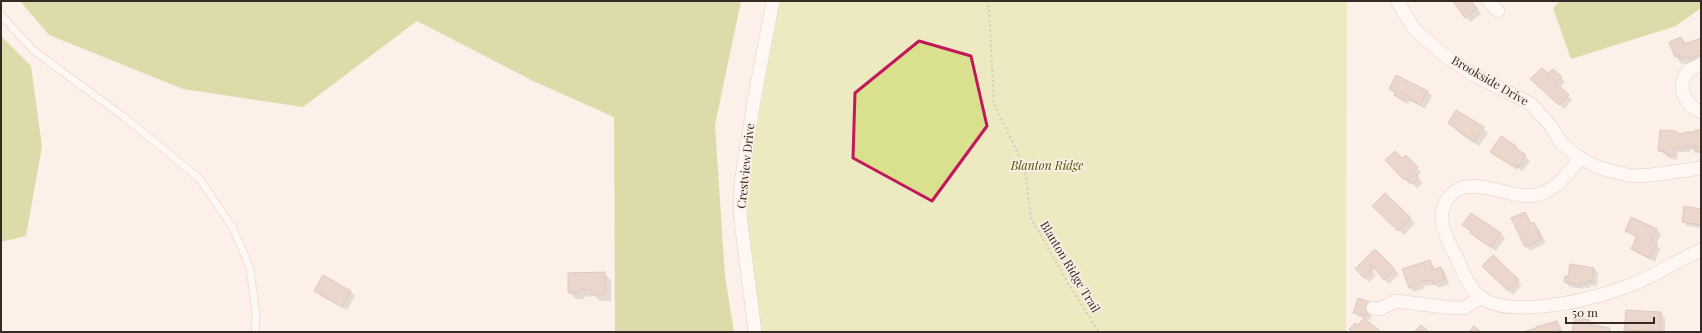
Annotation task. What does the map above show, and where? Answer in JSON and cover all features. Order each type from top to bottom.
[{"type":"street","name":"Crestview Drive","points":[[756,332],[740,214],[741,182],[754,100],[773,1]]},
{"type":"street","name":"Brookside Drive","points":[[1397,1],[1415,30],[1443,54],[1474,75],[1531,104],[1550,125],[1562,144],[1580,158],[1600,168],[1631,176],[1651,175],[1701,168]]},
{"type":"street","points":[[1488,1],[1498,11]]},
{"type":"street","points":[[1701,64],[1689,70],[1682,85],[1687,103],[1701,112]]},
{"type":"street","points":[[1580,158],[1558,184],[1539,195],[1527,196],[1479,187],[1467,187],[1456,192],[1446,201],[1442,221],[1447,238],[1472,287],[1481,297],[1498,305],[1520,307],[1578,301],[1597,297],[1634,284],[1701,250]]},
{"type":"street","points":[[1373,308],[1380,309],[1396,301],[1452,308],[1464,308],[1481,297]]},
{"type":"lane","points":[[1,15],[33,50],[124,116],[199,178],[233,228],[250,268],[256,315],[255,332]]},
{"type":"path","name":"Blanton Ridge Trail","points":[[985,1],[989,7],[994,103],[1025,169],[1031,218],[1068,284],[1099,332]]},
{"type":"highlighted area","points":[[919,41],[971,56],[987,126],[932,201],[853,158],[855,93]]},
{"type":"green space","points":[[20,1],[741,1],[715,125],[725,276],[734,332],[615,332],[614,117],[533,81],[417,21],[303,107],[183,89],[49,35]]},
{"type":"green space","name":"Blanton Ridge","points":[[779,1],[1347,1],[1346,332],[761,332],[747,223],[748,194],[752,154]]},
{"type":"green space","points":[[1560,1],[1701,1],[1701,8],[1676,26],[1571,59],[1553,8]]},
{"type":"green space","points":[[1,36],[31,66],[42,147],[26,236],[1,242]]},
{"type":"building","points":[[1453,1],[1471,1],[1477,9],[1465,18]]},
{"type":"building","points":[[1681,37],[1684,44],[1701,38],[1701,54],[1689,59],[1688,56],[1680,59],[1679,55],[1675,57],[1669,42]]},
{"type":"building","points":[[1542,68],[1548,73],[1553,69],[1562,77],[1556,83],[1569,95],[1559,105],[1530,79]]},
{"type":"building","points":[[1396,75],[1428,91],[1420,105],[1408,99],[1409,97],[1405,95],[1403,100],[1394,95],[1396,92],[1389,89]]},
{"type":"building","points":[[1456,110],[1484,127],[1474,142],[1448,123]]},
{"type":"building","points":[[1660,130],[1676,131],[1676,133],[1684,134],[1684,132],[1695,132],[1695,130],[1701,130],[1701,152],[1695,152],[1696,146],[1674,148],[1673,156],[1666,155],[1666,152],[1658,151]]},
{"type":"building","points":[[1501,136],[1526,155],[1518,168],[1513,164],[1512,166],[1490,152]]},
{"type":"building","points":[[1395,151],[1402,158],[1406,155],[1418,167],[1413,172],[1419,178],[1412,184],[1406,178],[1404,180],[1385,160]]},
{"type":"building","points":[[1385,193],[1411,218],[1398,231],[1372,206]]},
{"type":"building","points":[[1684,206],[1701,209],[1701,225],[1682,222]]},
{"type":"building","points":[[1525,212],[1531,224],[1534,222],[1542,239],[1525,247],[1511,218]]},
{"type":"building","points":[[1471,213],[1501,233],[1491,247],[1470,233],[1471,231],[1462,225]]},
{"type":"building","points":[[1631,217],[1657,229],[1651,241],[1657,244],[1650,258],[1631,249],[1637,236],[1625,231]]},
{"type":"building","points":[[1375,249],[1395,269],[1384,280],[1371,264],[1369,266],[1373,270],[1364,278],[1355,269]]},
{"type":"building","points":[[1493,255],[1519,280],[1508,291],[1482,266]]},
{"type":"building","points":[[1430,260],[1433,270],[1441,267],[1445,279],[1433,284],[1432,280],[1427,282],[1426,280],[1409,288],[1402,269]]},
{"type":"building","points":[[1570,264],[1594,268],[1592,282],[1586,281],[1586,284],[1580,283],[1580,285],[1564,282],[1565,276],[1568,276]]},
{"type":"building","points":[[605,272],[605,294],[592,295],[592,290],[578,290],[578,293],[568,293],[568,273]]},
{"type":"building","points":[[323,275],[351,291],[342,307],[314,291]]},
{"type":"building","points":[[1358,298],[1370,302],[1366,316],[1353,313]]},
{"type":"building","points":[[1626,310],[1661,312],[1660,332],[1624,330]]},
{"type":"building","points":[[1575,317],[1590,320],[1589,324],[1610,328],[1609,332],[1572,332]]},
{"type":"building","points":[[1364,318],[1380,331],[1353,332],[1349,329],[1355,323],[1358,325]]},
{"type":"building","points":[[1557,321],[1560,332],[1523,332],[1536,327]]},
{"type":"building","points":[[1421,325],[1429,332],[1414,332]]},
{"type":"building","points":[[1474,326],[1481,332],[1469,332]]}]
